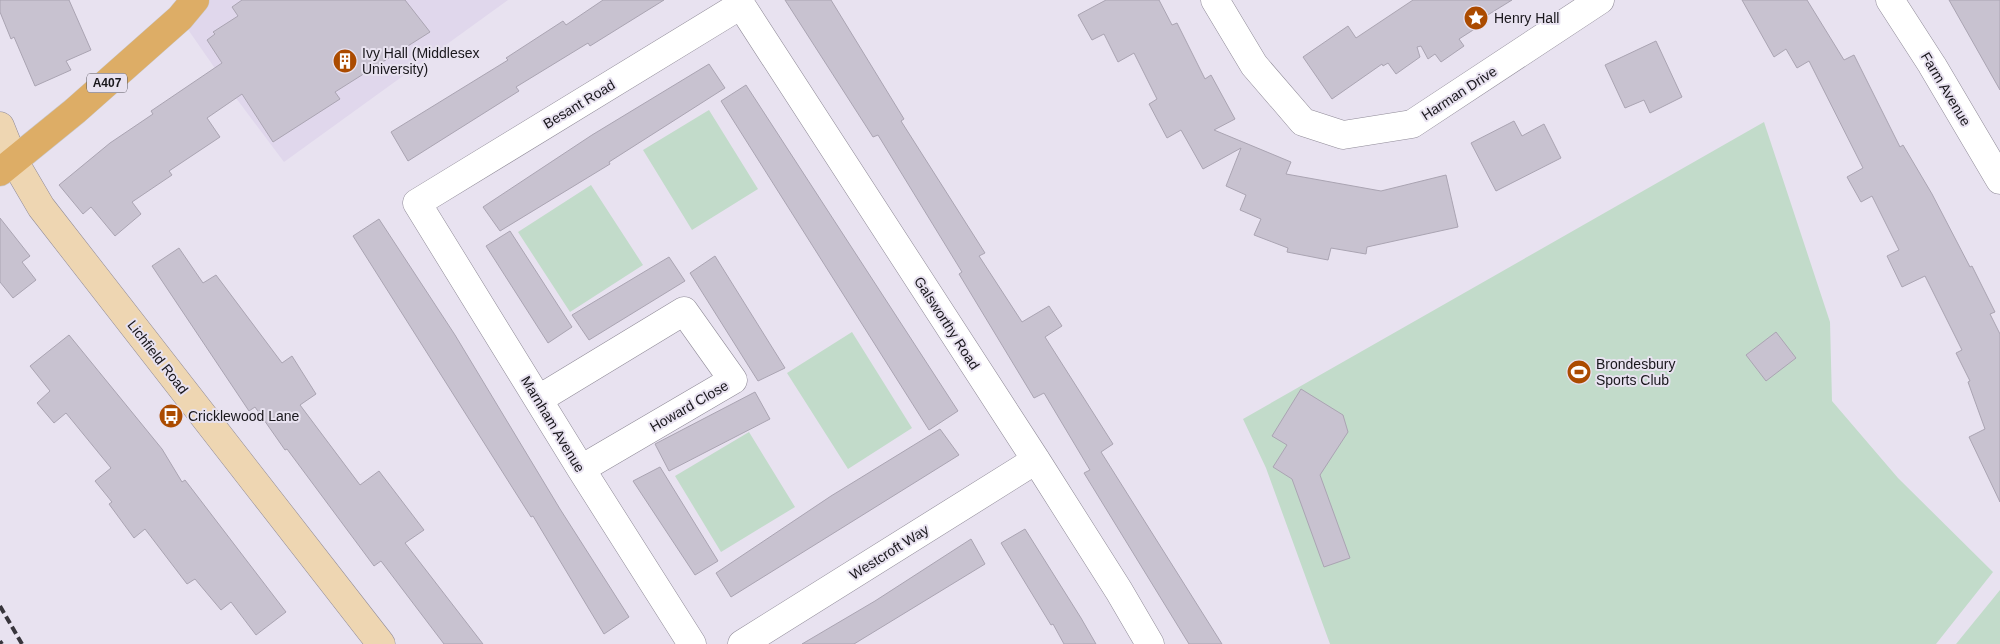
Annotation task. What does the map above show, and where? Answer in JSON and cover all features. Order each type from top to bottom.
[{"type":"main road","name":"A407","points":[[7,166],[75,111],[152,43],[180,18],[194,0]]},
{"type":"street","name":"Harman Drive","points":[[1215,0],[1254,65],[1303,122],[1343,135],[1412,124],[1600,0]]},
{"type":"street","name":"Farm Avenue","points":[[1890,0],[1932,65],[2000,180]]},
{"type":"street","name":"Besant Road","points":[[416,203],[741,5]]},
{"type":"street","name":"Galsworthy Road","points":[[741,5],[1036,460],[1119,591],[1150,644]]},
{"type":"street","name":"Lichfield Road","points":[[0,126],[7,166],[41,207],[381,644]]},
{"type":"street","name":"Marnham Avenue","points":[[416,203],[539,399],[580,469],[692,644]]},
{"type":"street","name":"Howard Close","points":[[539,399],[684,311],[733,380],[580,469]]},
{"type":"street","name":"Westcroft Way","points":[[742,644],[1036,460]]},
{"type":"shaded area","points":[[200,0],[508,0],[284,162],[230,90],[180,18]]},
{"type":"green space","points":[[709,110],[758,189],[692,230],[643,150]]},
{"type":"green space","name":"Brondesbury Sports Club","points":[[1764,122],[1830,322],[1832,401],[1898,478],[1993,572],[1936,644],[1330,644],[1266,468],[1243,419]]},
{"type":"green space","points":[[591,185],[643,265],[570,312],[518,232]]},
{"type":"green space","points":[[852,332],[912,428],[848,469],[787,373]]},
{"type":"green space","points":[[749,432],[795,507],[721,552],[675,476]]},
{"type":"green space","points":[[2000,590],[2000,644],[1956,644]]},
{"type":"building","points":[[0,0],[69,0],[91,50],[66,61],[71,70],[35,86],[14,37],[11,39],[0,12]]},
{"type":"building","points":[[242,0],[405,0],[430,32],[335,92],[340,99],[273,142],[242,94],[207,118],[220,137],[169,171],[172,175],[132,202],[141,214],[115,236],[91,207],[83,214],[59,185],[110,143],[153,114],[151,111],[222,63],[207,40],[215,34],[213,32],[238,16],[232,7]]},
{"type":"building","points":[[603,0],[664,0],[590,46],[588,43],[516,87],[519,91],[408,161],[391,132],[508,60],[506,58],[563,21],[566,25]]},
{"type":"building","points":[[785,0],[831,0],[904,119],[901,121],[985,253],[979,256],[1022,322],[1049,306],[1062,326],[1045,337],[1113,444],[1101,452],[1222,644],[1189,644],[1084,473],[1090,470],[1044,393],[1034,398],[959,274],[962,272],[878,135],[873,137]]},
{"type":"building","points":[[1106,0],[1159,0],[1172,25],[1177,23],[1205,79],[1211,75],[1235,119],[1214,130],[1291,162],[1286,174],[1381,191],[1446,175],[1458,227],[1367,247],[1366,254],[1331,248],[1328,260],[1287,252],[1288,248],[1254,235],[1261,219],[1240,210],[1246,195],[1226,186],[1241,148],[1203,169],[1181,130],[1167,138],[1149,104],[1157,99],[1134,53],[1118,62],[1104,34],[1092,40],[1078,15]]},
{"type":"building","points":[[1413,0],[1512,0],[1478,21],[1481,25],[1459,39],[1464,46],[1441,62],[1435,54],[1428,59],[1421,46],[1417,47],[1420,57],[1396,74],[1388,63],[1383,66],[1382,64],[1332,99],[1303,57],[1348,26],[1356,38]]},
{"type":"building","points":[[1742,0],[1807,0],[1844,60],[1854,55],[1900,147],[1903,145],[1932,194],[1970,267],[1972,266],[1995,312],[1990,314],[2000,334],[2000,502],[1969,437],[1985,429],[1968,382],[1970,381],[1956,353],[1962,350],[1925,276],[1902,287],[1887,256],[1899,250],[1872,196],[1861,202],[1847,177],[1863,168],[1809,61],[1797,68],[1786,49],[1774,57]]},
{"type":"building","points":[[1949,0],[2000,0],[2000,90]]},
{"type":"building","points":[[1656,41],[1682,97],[1650,113],[1644,100],[1625,108],[1605,65]]},
{"type":"building","points":[[709,64],[725,88],[609,162],[610,164],[500,231],[483,207],[592,135]]},
{"type":"building","points":[[746,85],[958,411],[929,430],[721,101]]},
{"type":"building","points":[[1514,121],[1522,136],[1544,124],[1561,158],[1496,191],[1471,143]]},
{"type":"building","points":[[0,218],[30,256],[22,262],[36,280],[13,298],[0,282]]},
{"type":"building","points":[[379,219],[455,335],[560,509],[629,617],[604,634],[533,516],[531,517],[353,236]]},
{"type":"building","points":[[510,231],[572,327],[548,343],[486,246]]},
{"type":"building","points":[[179,248],[203,283],[216,275],[282,363],[292,356],[316,394],[300,405],[360,485],[379,471],[424,530],[405,543],[483,644],[444,644],[381,561],[374,566],[287,449],[285,450],[255,407],[249,411],[152,266]]},
{"type":"building","points":[[715,256],[785,368],[758,381],[690,273]]},
{"type":"building","points":[[669,257],[685,281],[589,340],[572,315]]},
{"type":"building","points":[[1776,332],[1796,358],[1766,381],[1746,355]]},
{"type":"building","points":[[69,335],[162,449],[182,482],[185,480],[286,612],[256,635],[231,602],[221,610],[195,579],[187,584],[145,529],[134,538],[109,504],[112,502],[95,481],[111,468],[66,413],[54,423],[37,403],[50,391],[30,366]]},
{"type":"building","points":[[1301,389],[1343,415],[1348,432],[1320,475],[1350,558],[1324,567],[1292,479],[1273,467],[1287,445],[1272,436]]},
{"type":"building","points":[[755,392],[770,419],[669,471],[655,444]]},
{"type":"building","points":[[940,429],[959,455],[731,597],[716,573],[831,496]]},
{"type":"building","points":[[660,467],[718,561],[695,575],[633,481]]},
{"type":"building","points":[[1025,529],[1096,644],[1064,644],[1053,624],[1051,625],[1001,543]]},
{"type":"building","points":[[971,539],[985,564],[854,644],[802,644],[875,601]]},
{"type":"railway","points":[[0,606],[22,644]]},
{"type":"place","name":"Henry Hall","points":[[1476,18]]},
{"type":"place","name":"Ivy Hall (Middlesex University)","points":[[345,61]]},
{"type":"place","name":"Brondesbury Sports Club","points":[[1579,372]]},
{"type":"place","name":"Cricklewood Lane","points":[[171,416]]}]
